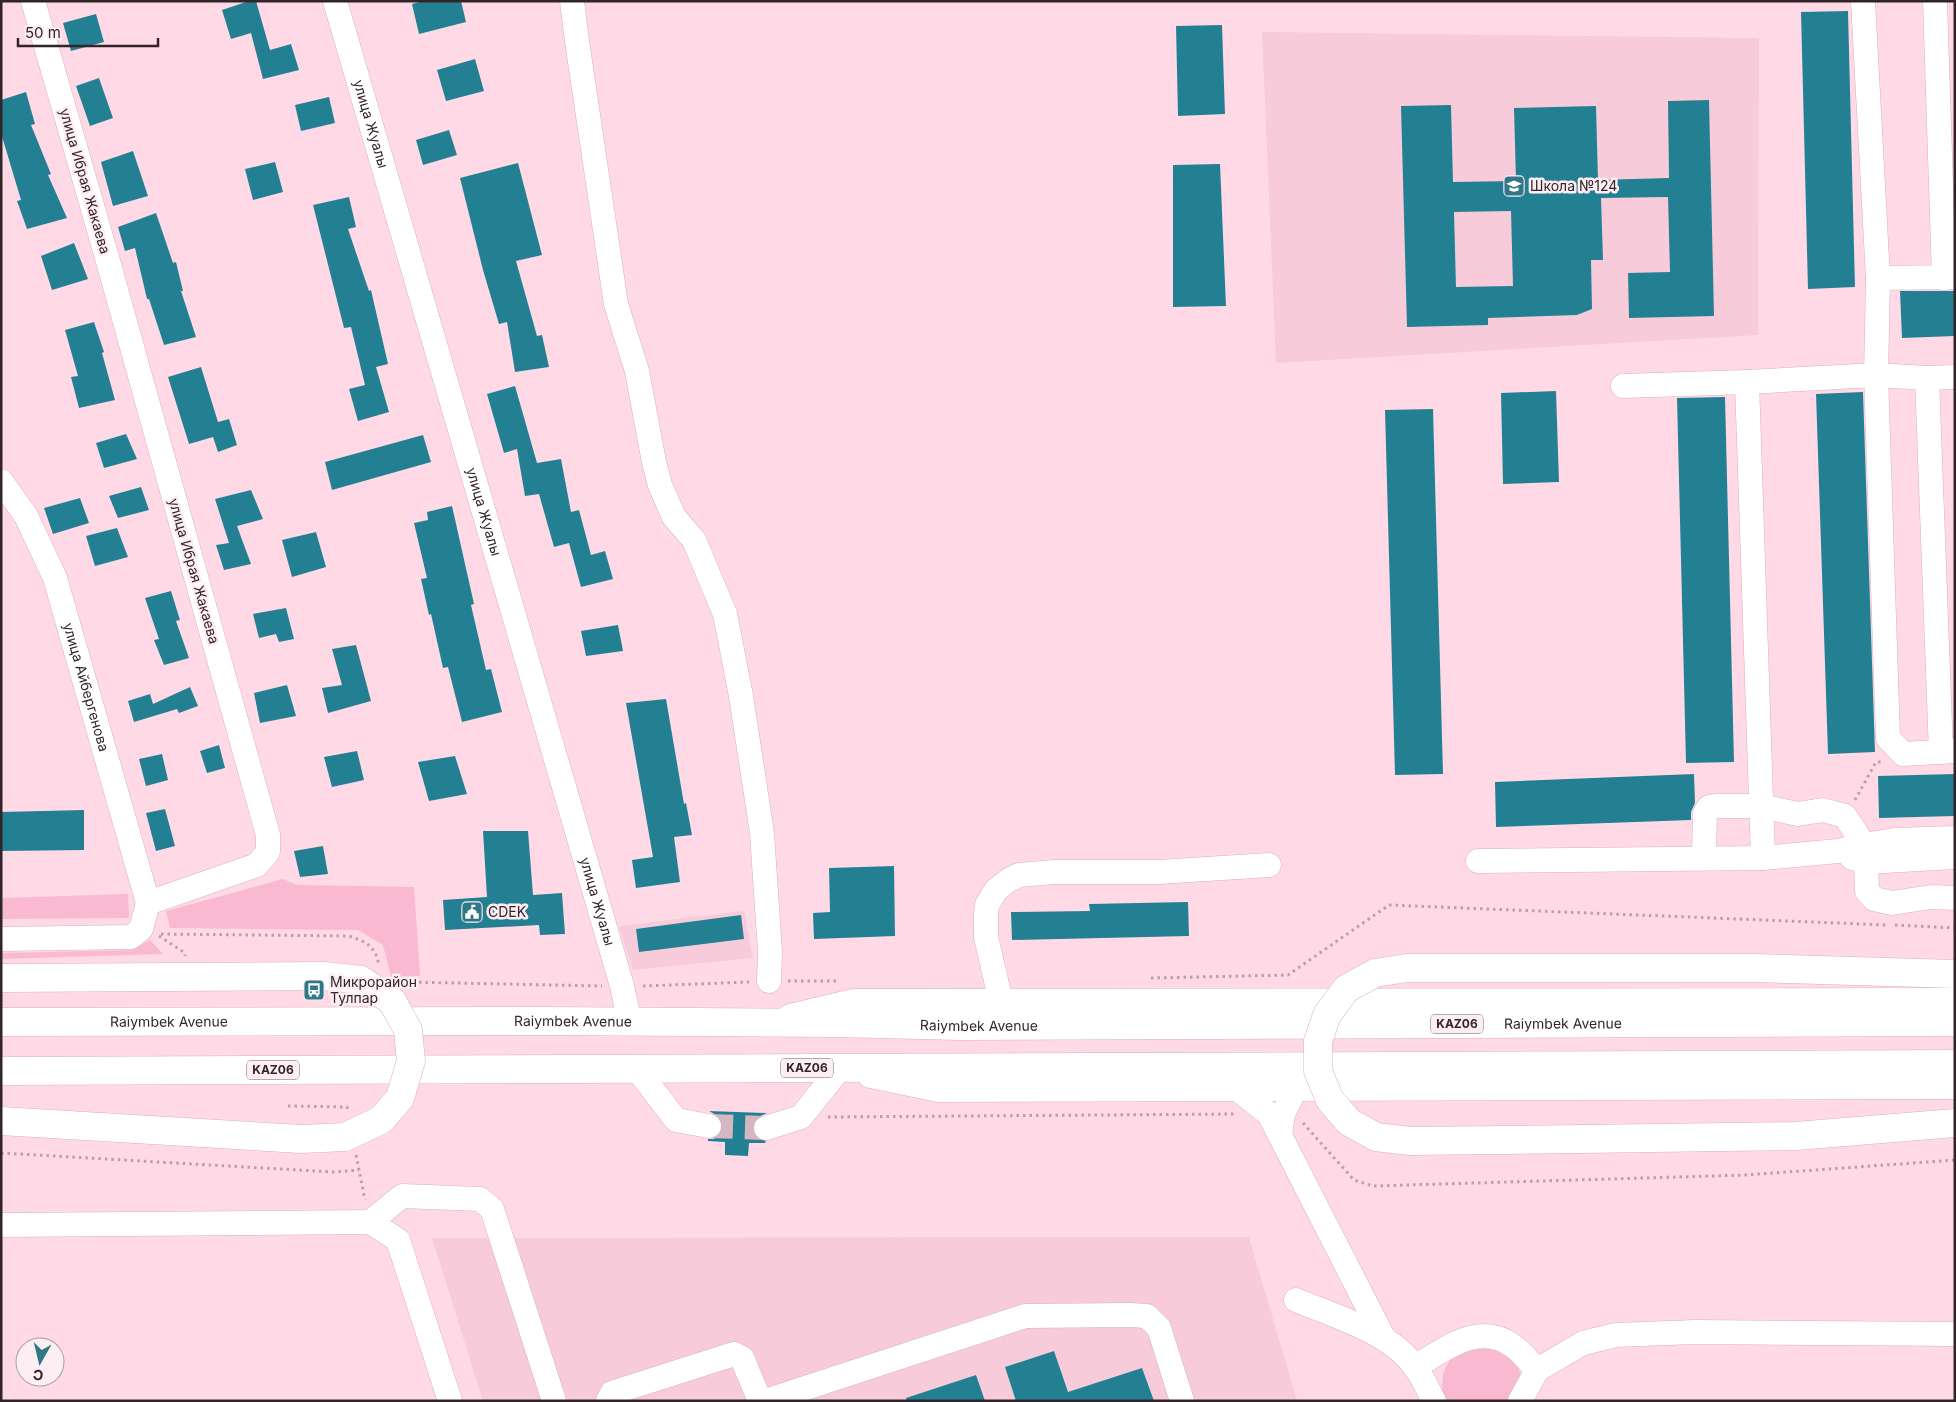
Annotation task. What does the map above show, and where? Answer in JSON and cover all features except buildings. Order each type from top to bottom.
[{"type":"main road","points":[[1955,974],[1756,968],[1407,968],[1375,973],[1346,989],[1327,1015],[1318,1041],[1318,1071],[1330,1100],[1349,1122],[1376,1137],[1410,1141],[1796,1136],[1955,1123]]},
{"type":"main road","points":[[1,978],[325,976],[361,980],[392,1001],[408,1030],[411,1061],[400,1098],[381,1120],[345,1137],[301,1139],[1,1121]]},
{"type":"main road","points":[[768,1023],[853,1003],[1955,1002]]},
{"type":"main road","name":"Raiymbek Avenue","points":[[1,1022],[544,1021],[980,1026],[1955,1022]]},
{"type":"main road","name":"KАZ06","points":[[1,1071],[1955,1064]]},
{"type":"main road","points":[[840,1068],[939,1088],[1955,1085]]},
{"type":"street","name":"улица Ибрая Жакаева","points":[[33,1],[111,270],[268,835],[268,852],[257,865],[148,903]]},
{"type":"street","name":"улица Жуалы","points":[[335,1],[622,986],[630,1023]]},
{"type":"street","points":[[572,1],[616,304],[637,371],[654,462],[660,484],[674,517],[694,540],[725,614],[741,696],[762,833],[770,952],[769,981]]},
{"type":"street","points":[[1863,1],[1878,278],[1876,375],[1888,738],[1903,754],[1948,751],[1926,378]]},
{"type":"street","points":[[1878,278],[1949,278],[1935,1]]},
{"type":"street","points":[[1623,386],[1876,375],[1926,378],[1955,377]]},
{"type":"street","points":[[1747,382],[1763,858]]},
{"type":"street","name":"улица Айбергенова","points":[[1,481],[26,516],[55,578],[148,903]]},
{"type":"street","points":[[1704,858],[1706,813],[1709,807],[1761,806],[1798,814],[1823,810],[1845,816],[1865,853],[1867,891],[1874,899],[1892,903],[1931,897],[1955,898]]},
{"type":"street","points":[[1865,853],[1895,840],[1955,838]]},
{"type":"street","points":[[1478,861],[1763,858],[1838,851],[1955,857]]},
{"type":"street","points":[[1001,1002],[986,937],[987,905],[996,890],[1020,875],[1054,872],[1159,872],[1269,865]]},
{"type":"street","points":[[1,939],[131,937],[141,929],[148,903]]},
{"type":"street","points":[[766,1128],[801,1117],[840,1068]]},
{"type":"street","points":[[637,1069],[676,1120],[709,1126]]},
{"type":"street","points":[[1235,1087],[1269,1114],[1383,1337]]},
{"type":"street","points":[[1280,1135],[1283,1114],[1296,1087]]},
{"type":"street","points":[[370,1222],[402,1196],[480,1199],[492,1209],[554,1401]]},
{"type":"street","points":[[1,1225],[370,1222],[398,1240],[450,1401]]},
{"type":"street","points":[[1296,1300],[1383,1337],[1400,1350],[1415,1367],[1434,1401]]},
{"type":"street","points":[[766,1401],[1025,1316],[1130,1315],[1147,1316],[1159,1328],[1182,1401]]},
{"type":"street","points":[[1520,1401],[1538,1370],[1582,1343],[1616,1335],[1695,1332],[1955,1334]]},
{"type":"street","points":[[1415,1367],[1465,1338],[1478,1335],[1495,1336],[1504,1340],[1515,1347],[1538,1370]]},
{"type":"street","points":[[608,1401],[612,1393],[734,1354],[742,1358],[760,1401]]},
{"type":"path","points":[[1142,978],[1288,975],[1389,905],[1955,928]]},
{"type":"path","points":[[158,934],[349,936],[366,942],[377,953],[381,971]]},
{"type":"path","points":[[401,982],[419,984],[622,986],[769,981],[848,981]]},
{"type":"path","points":[[288,1106],[347,1107],[349,1116]]},
{"type":"path","points":[[356,1152],[370,1222]]},
{"type":"path","points":[[1,1153],[333,1172],[359,1170]]},
{"type":"shaded area","name":"Школа №124","points":[[1262,32],[1759,38],[1758,335],[1276,363]]},
{"type":"shaded area","points":[[283,879],[297,885],[414,887],[420,976],[391,977],[383,945],[358,930],[170,928],[166,911]]},
{"type":"shaded area","points":[[128,894],[129,918],[1,919],[1,898]]},
{"type":"shaded area","points":[[744,911],[753,958],[633,970],[619,926]]},
{"type":"shaded area","points":[[150,940],[163,954],[1,959],[1,953],[132,950]]},
{"type":"shaded area","points":[[1249,1237],[1297,1401],[483,1401],[432,1238]]},
{"type":"shaded area","points":[[1491,1345],[1508,1356],[1518,1367],[1521,1381],[1519,1401],[1445,1401],[1442,1386],[1444,1371],[1451,1359],[1463,1349],[1473,1346]]},
{"type":"tunnel","points":[[709,1126],[766,1128]]},
{"type":"place","name":"Школа №124","points":[[1514,186]]},
{"type":"place","name":"CDEK","points":[[472,912]]},
{"type":"place","name":"Микрорайон Тулпар","points":[[314,990]]}]
